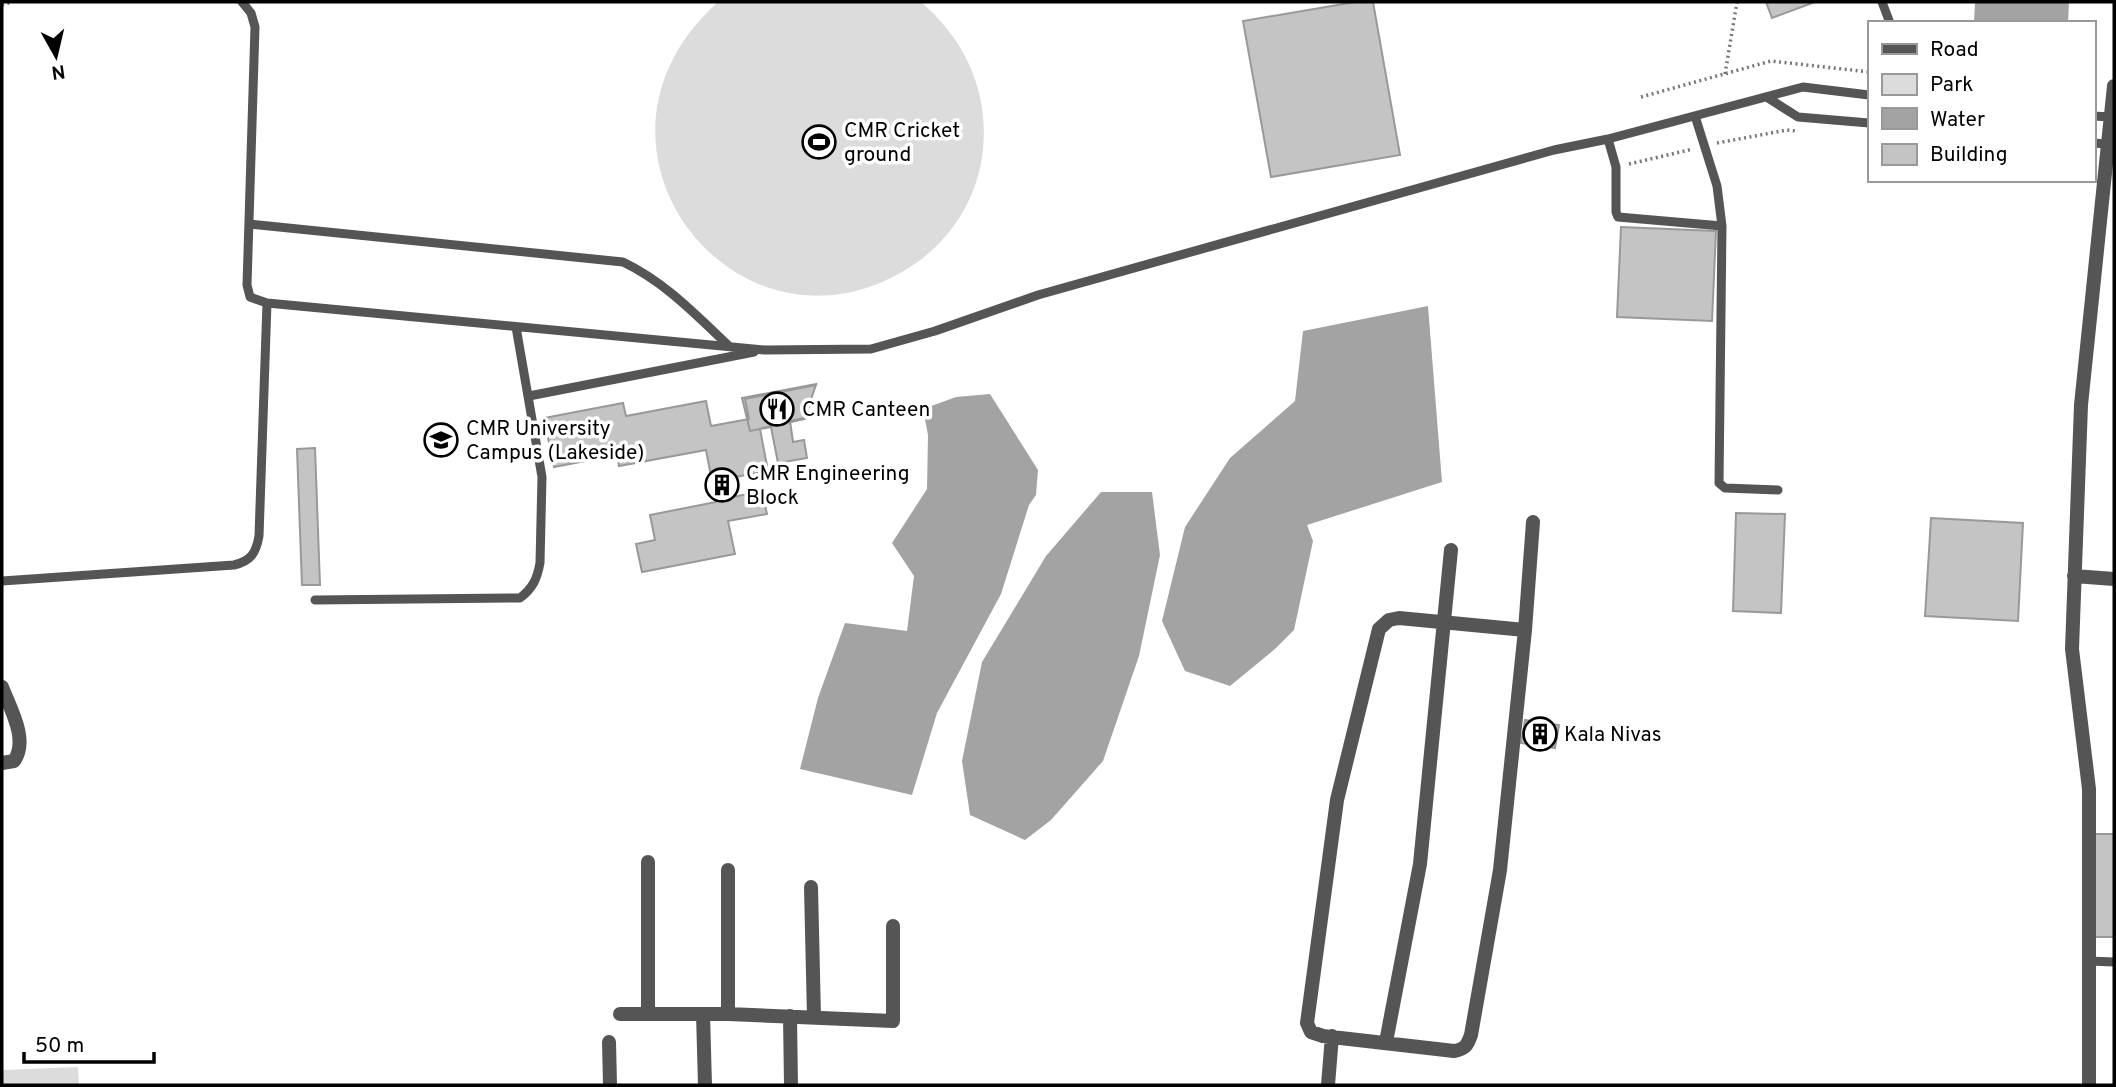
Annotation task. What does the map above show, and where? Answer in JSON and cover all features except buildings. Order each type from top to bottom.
[{"type":"street","points":[[2089,1085],[2089,789],[2072,649],[2081,405],[2108,205],[2100,144],[2111,117],[2114,86]]},
{"type":"street","points":[[1525,630],[1399,618],[1389,620],[1379,629],[1337,800],[1307,1023],[1311,1032],[1454,1051],[1468,1045],[1500,870],[1525,630],[1533,522]]},
{"type":"street","points":[[1386,1042],[1420,864],[1451,550]]},
{"type":"street","points":[[2074,576],[2114,579]]},
{"type":"street","points":[[2,687],[20,744],[14,761],[2,763]]},
{"type":"street","points":[[648,862],[648,1014]]},
{"type":"street","points":[[728,870],[728,1014]]},
{"type":"street","points":[[811,887],[814,1017]]},
{"type":"street","points":[[620,1014],[728,1014],[893,1021],[893,926]]},
{"type":"street","points":[[703,1014],[705,1085]]},
{"type":"street","points":[[790,1016],[791,1085]]},
{"type":"street","points":[[1328,1085],[1332,1036]]},
{"type":"street","points":[[609,1042],[610,1085]]},
{"type":"lane","points":[[242,2],[251,13],[255,27],[247,291],[255,300],[765,350],[854,351],[896,344],[1051,291],[1553,150],[1608,139],[1803,87],[1868,95]]},
{"type":"lane","points":[[1882,2],[1889,21]]},
{"type":"lane","points":[[1768,98],[1798,117],[1868,123]]},
{"type":"lane","points":[[2095,116],[2111,117]]},
{"type":"lane","points":[[1695,117],[1717,186],[1723,226],[1719,482],[1725,488],[1778,490]]},
{"type":"lane","points":[[1608,139],[1616,167],[1618,217],[1723,226]]},
{"type":"lane","points":[[249,224],[623,262],[672,292],[729,346]]},
{"type":"lane","points":[[2,581],[234,565],[252,557],[257,551],[259,536],[267,303]]},
{"type":"lane","points":[[315,600],[520,598],[531,590],[540,563],[542,477],[516,327]]},
{"type":"lane","points":[[528,396],[765,350]]},
{"type":"lane","points":[[2089,961],[2114,962]]},
{"type":"path","points":[[2,5],[12,2]]},
{"type":"path","points":[[1725,74],[1737,2]]},
{"type":"path","points":[[1640,97],[1770,61],[1868,72]]},
{"type":"path","points":[[1616,167],[1703,146],[1787,130],[1801,131]]},
{"type":"green space","name":"CMR Cricket ground","points":[[718,2],[921,2],[937,17],[963,52],[972,72],[983,113],[984,135],[979,173],[968,203],[951,230],[929,253],[916,263],[851,292],[789,293],[735,271],[691,232],[663,181],[656,122],[672,60]]},
{"type":"green space","points":[[78,1067],[79,1085],[2,1085],[2,1070]]},
{"type":"water","points":[[1975,2],[2069,2],[2068,21],[1974,21]]},
{"type":"water","points":[[1428,306],[1442,482],[1307,525],[1313,541],[1294,630],[1230,686],[1185,671],[1162,621],[1185,527],[1230,458],[1295,401],[1303,331]]},
{"type":"water","points":[[990,394],[1038,470],[1036,495],[1029,505],[1001,594],[937,713],[912,795],[800,769],[818,698],[845,623],[907,631],[914,576],[892,543],[927,489],[928,435],[923,409],[956,397]]},
{"type":"water","points":[[1101,492],[1152,492],[1160,555],[1139,656],[1103,761],[1051,820],[1025,840],[970,815],[962,761],[982,662],[1046,556]]},
{"type":"place","name":"CMR Cricket ground","points":[[819,142]]},
{"type":"place","name":"CMR Canteen","points":[[777,409]]},
{"type":"place","name":"CMR University Campus (Lakeside)","points":[[441,440]]},
{"type":"place","name":"CMR Engineering Block","points":[[722,485]]},
{"type":"place","name":"Kala Nivas","points":[[1540,734]]}]
